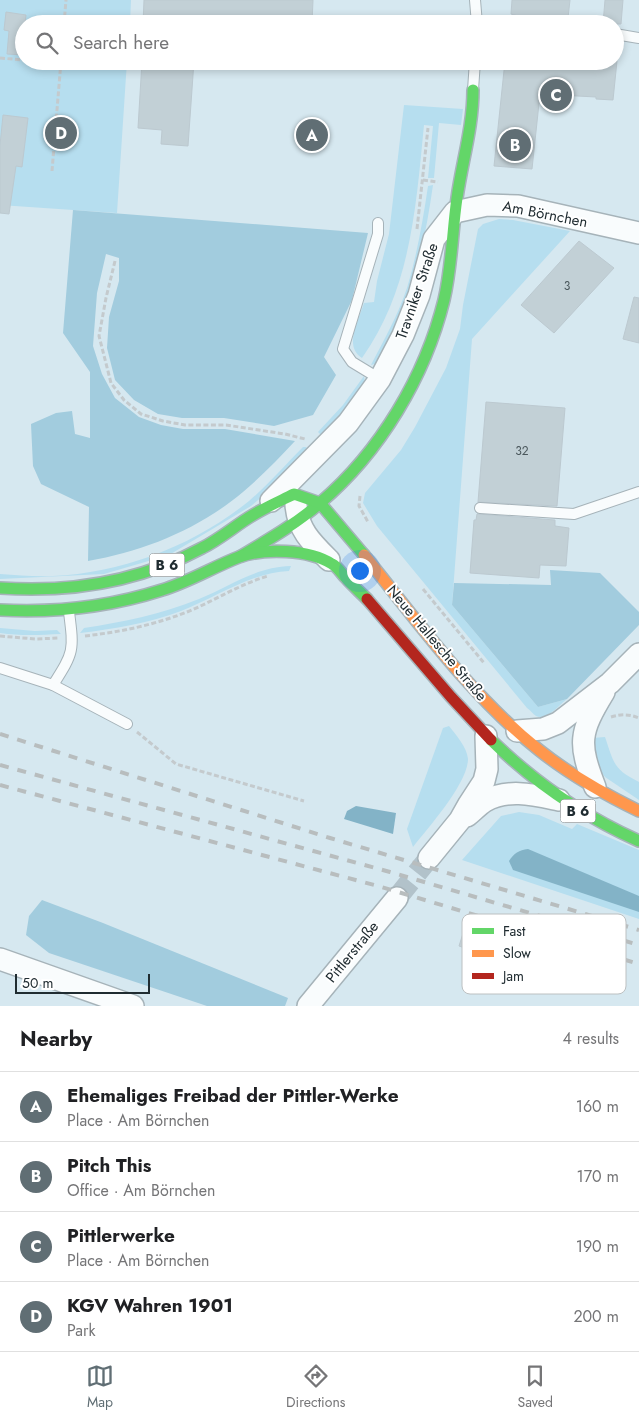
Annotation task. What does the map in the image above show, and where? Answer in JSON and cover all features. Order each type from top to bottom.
[{"type":"main road","points":[[455,212],[458,183],[471,130],[473,90]]},
{"type":"main road","name":"Travniker Straße","points":[[0,610],[39,611],[69,609],[114,602],[160,591],[209,572],[241,556],[320,503],[346,478],[374,444],[406,396],[432,338],[443,300],[449,273],[455,212]]},
{"type":"main road","name":"Neue Hallesche Straße","points":[[294,494],[320,503],[457,669],[490,706],[517,731],[540,751],[595,788],[639,811]]},
{"type":"main road","name":"B 6","points":[[262,509],[294,494]]},
{"type":"main road","name":"Travniker Straße","points":[[0,588],[60,590],[107,584],[143,574],[173,563],[202,549],[262,509]]},
{"type":"main road","name":"B 6","points":[[241,556],[284,552],[300,553],[333,564]]},
{"type":"main road","name":"Neue Hallesche Straße","points":[[333,564],[368,598],[444,690],[486,736],[524,771],[581,813],[639,840]]},
{"type":"street","name":"Am Börnchen","points":[[455,212],[486,205],[518,206],[639,233]]},
{"type":"street","name":"Travniker Straße","points":[[262,509],[304,469],[348,422],[380,379],[404,335],[416,303],[434,240],[455,212]]},
{"type":"street","points":[[304,469],[294,494],[297,520],[310,540],[333,564]]},
{"type":"street","points":[[517,731],[543,729],[558,723],[610,683],[639,654]]},
{"type":"street","points":[[595,788],[585,761],[583,743],[590,716],[610,683]]},
{"type":"street","points":[[430,858],[460,820],[484,781],[487,762],[486,736]]},
{"type":"street","points":[[460,820],[485,801],[513,793],[563,801]]},
{"type":"street","name":"Pittlerstraße","points":[[308,1006],[396,898]]},
{"type":"street","points":[[0,959],[123,1005]]},
{"type":"lane","points":[[475,0],[476,15]]},
{"type":"lane","points":[[624,36],[639,38]]},
{"type":"lane","points":[[473,90],[474,70]]},
{"type":"lane","points":[[378,223],[378,234],[343,349],[352,362],[380,379]]},
{"type":"lane","points":[[480,508],[574,514],[639,492]]},
{"type":"lane","points":[[53,685],[73,649],[69,609]]},
{"type":"lane","points":[[0,668],[53,685],[127,724]]},
{"type":"path","points":[[65,15],[66,0]]},
{"type":"path","points":[[0,58],[15,59]]},
{"type":"path","points":[[52,172],[60,70]]},
{"type":"path","points":[[416,231],[428,128]]},
{"type":"path","points":[[115,261],[99,336],[111,383],[124,400],[141,414],[163,421],[185,425],[226,425],[306,439],[299,446]]},
{"type":"path","points":[[360,491],[359,506],[370,525]]},
{"type":"path","points":[[420,586],[490,670]]},
{"type":"path","points":[[608,718],[620,714],[639,718]]},
{"type":"path","points":[[127,724],[176,764],[304,801]]},
{"type":"shaded area","points":[[0,0],[131,0],[130,15],[15,15],[15,70],[126,70],[117,213],[0,205]]},
{"type":"shaded area","points":[[404,105],[463,109],[461,125],[439,123],[434,178],[428,178],[433,126],[424,125],[414,216],[401,275],[391,304],[378,332],[362,358],[356,353],[354,347],[354,332],[364,303],[374,302],[377,281],[389,234]]},
{"type":"shaded area","points":[[433,185],[422,247],[405,308],[378,363],[371,365],[395,318],[407,288],[414,263],[428,186]]},
{"type":"shaded area","points":[[73,210],[368,233],[352,300],[324,357],[336,375],[313,415],[274,426],[224,418],[182,418],[158,414],[134,400],[115,380],[107,348],[109,317],[119,281],[119,258],[106,254],[97,293],[93,346],[102,374],[115,398],[139,417],[161,425],[183,429],[225,429],[295,441],[250,486],[208,517],[150,545],[88,561],[89,507],[41,484],[33,466],[31,424],[56,413],[72,411],[75,434],[90,438],[90,372],[63,333]]},
{"type":"shaded area","points":[[499,219],[570,231],[472,339],[452,605],[538,707],[567,699],[549,714],[540,717],[527,708],[377,526],[363,503],[365,493],[401,450],[446,368],[460,329],[478,229],[483,224]]},
{"type":"shaded area","points":[[364,376],[365,383],[347,408],[322,436],[318,432],[343,405]]},
{"type":"shaded area","points":[[303,447],[306,447],[308,450],[272,488],[251,506],[169,555],[104,574],[0,579],[0,574],[53,576],[79,574],[132,563],[157,554],[182,543],[228,517],[270,482]]},
{"type":"shaded area","points":[[291,566],[289,571],[261,576],[169,615],[131,625],[80,633],[84,628],[128,620],[171,609],[199,599],[255,573]]},
{"type":"shaded area","points":[[550,570],[600,573],[639,612],[639,625],[567,699],[538,707],[452,605],[454,583],[551,585]]},
{"type":"shaded area","points":[[0,628],[35,631],[57,630],[61,634],[8,634],[0,633]]},
{"type":"shaded area","points":[[449,726],[466,750],[468,759],[466,769],[455,792],[413,847],[407,829],[443,728]]},
{"type":"shaded area","points":[[605,737],[610,753],[619,769],[639,782],[639,800],[605,777],[598,768],[592,738]]},
{"type":"shaded area","points":[[356,806],[396,813],[393,834],[344,819],[347,811]]},
{"type":"shaded area","points":[[519,812],[539,815],[572,829],[577,824],[639,850],[639,919],[462,860],[501,816]]},
{"type":"shaded area","points":[[528,849],[639,896],[639,912],[513,870],[509,861],[511,858],[517,852]]},
{"type":"shaded area","points":[[42,900],[288,998],[285,1006],[207,1006],[49,953],[26,935],[29,916]]},
{"type":"building","points":[[144,0],[313,0],[312,15],[143,15]]},
{"type":"building","points":[[512,0],[570,0],[568,15],[511,14]]},
{"type":"building","points":[[605,0],[623,0],[622,15],[604,15]]},
{"type":"building","points":[[6,12],[26,15],[15,15],[15,54],[7,54],[9,31],[4,30]]},
{"type":"building","points":[[141,70],[193,70],[188,146],[161,144],[162,130],[138,128]]},
{"type":"building","points":[[504,70],[616,70],[613,100],[596,99],[596,97],[540,94],[532,169],[494,166]]},
{"type":"building","points":[[3,115],[28,118],[22,167],[16,166],[9,214],[0,213],[0,145]]},
{"type":"building","points":[[579,241],[614,268],[554,333],[521,305]]},
{"type":"building","points":[[634,297],[639,298],[639,343],[623,339]]},
{"type":"building","points":[[486,402],[565,408],[557,506],[478,502]]},
{"type":"building","points":[[477,514],[555,520],[555,526],[569,528],[566,566],[540,565],[539,578],[470,573],[474,520],[476,520]]},
{"type":"building","points":[[462,937],[462,947],[459,946]]},
{"type":"tunnel","points":[[397,898],[429,858]]},
{"type":"railway","points":[[0,734],[330,838],[585,914]]},
{"type":"railway","points":[[0,765],[390,872],[533,914]]},
{"type":"railway","points":[[0,785],[378,886],[472,914]]},
{"type":"railway","points":[[626,926],[639,930]]},
{"type":"railway","points":[[626,941],[639,945]]},
{"type":"railway","points":[[626,960],[639,964]]},
{"type":"traffic: fast","points":[[241,556],[301,518],[342,483],[381,437],[412,385],[436,329],[447,287],[457,198],[473,104],[473,90]]},
{"type":"traffic: fast","points":[[0,588],[53,589],[79,587],[129,577],[178,560],[202,548],[258,512],[294,494],[320,503],[364,555]]},
{"type":"traffic: fast","points":[[0,610],[41,611],[82,608],[122,601],[172,587],[239,557],[273,551],[311,555],[332,564],[367,599]]},
{"type":"traffic: fast","points":[[491,740],[508,756],[560,797],[598,821],[639,841]]},
{"type":"traffic: slow","points":[[364,555],[446,657],[490,706],[514,729],[550,759],[600,791],[639,811]]},
{"type":"traffic: jam","points":[[367,599],[451,697],[491,740]]},
{"type":"place","name":"Pittlerwerke","points":[[556,95]]},
{"type":"place","name":"KGV Wahren 1901","points":[[61,133]]},
{"type":"place","name":"Ehemaliges Freibad der Pittler-Werke","points":[[312,135]]},
{"type":"place","name":"Pitch This","points":[[515,145]]}]
